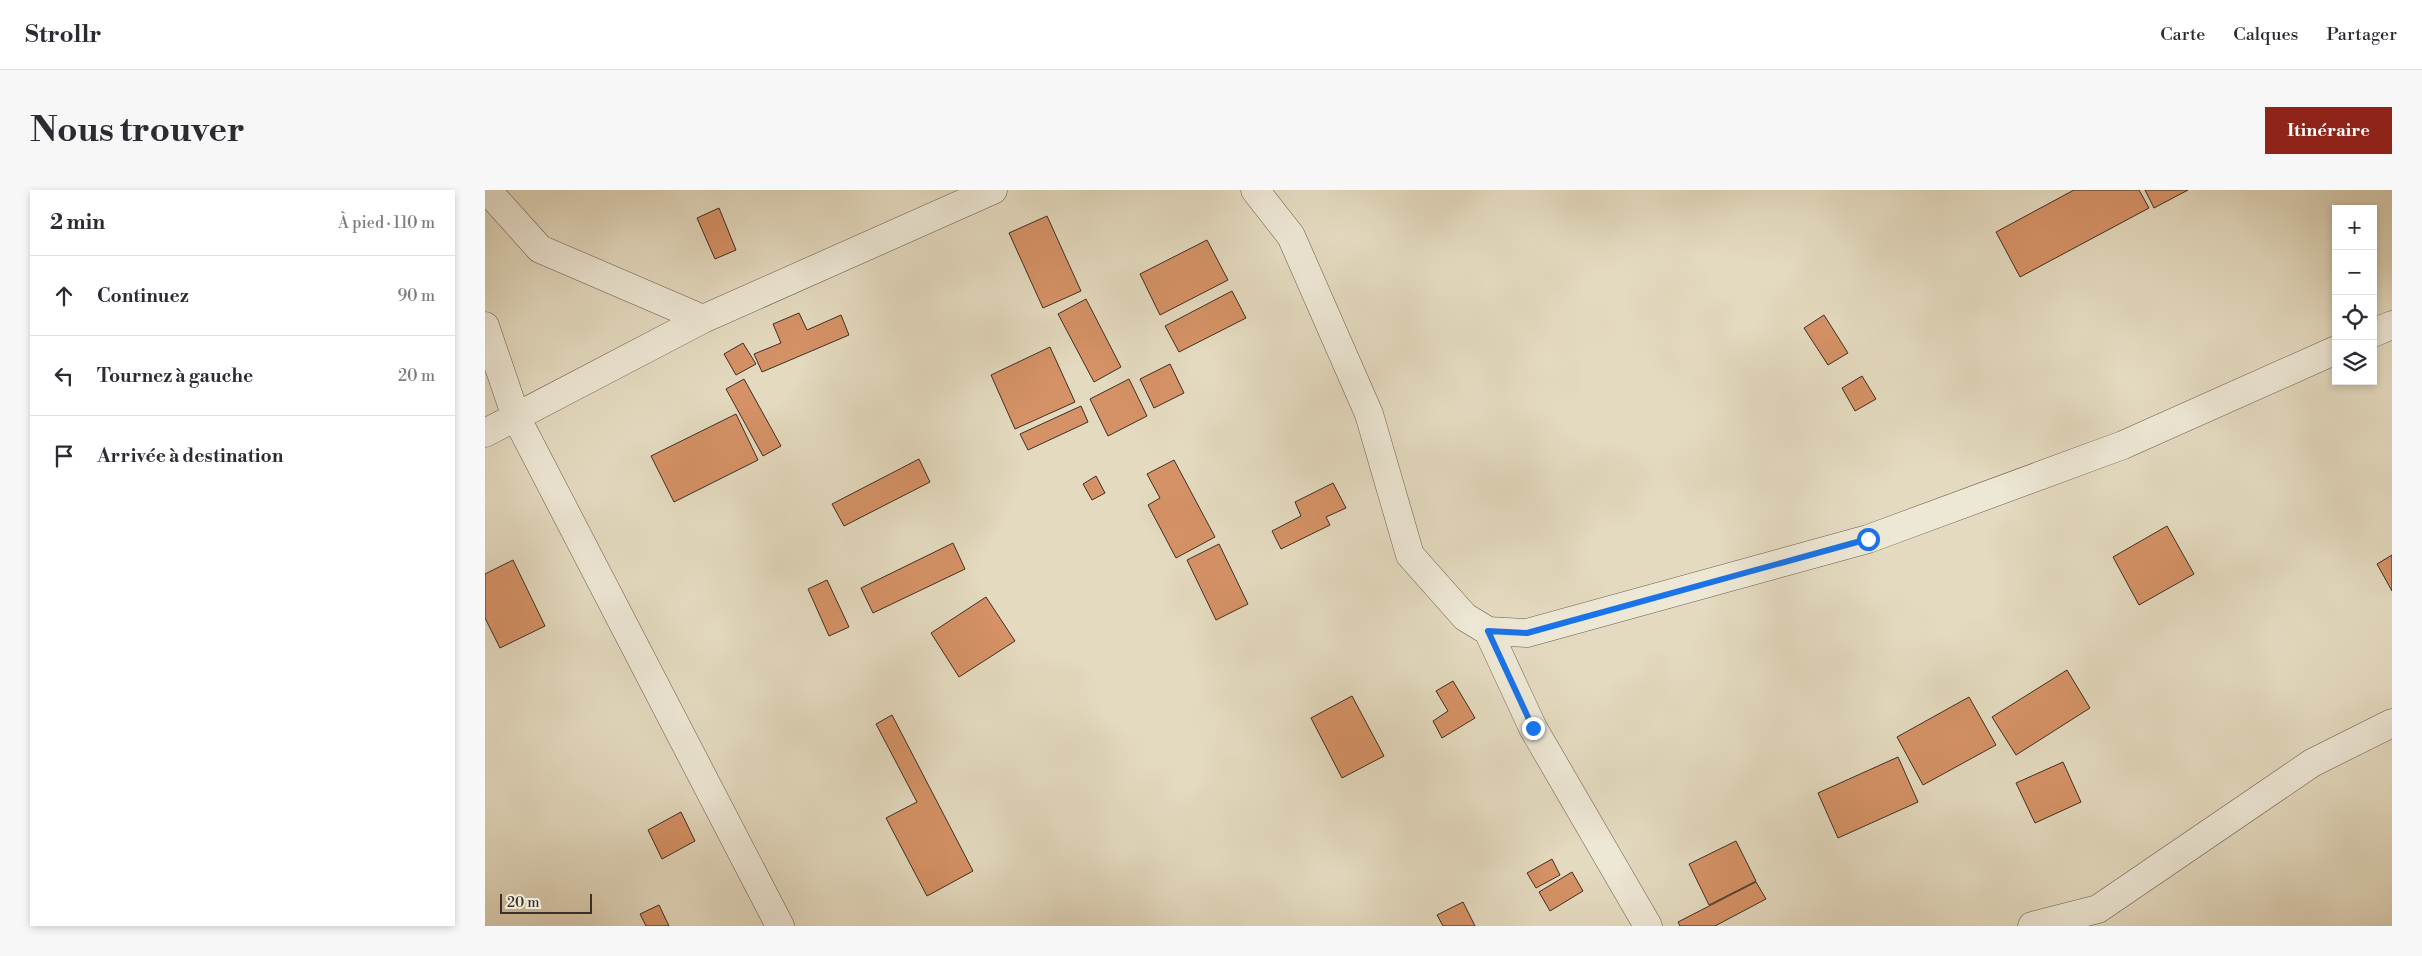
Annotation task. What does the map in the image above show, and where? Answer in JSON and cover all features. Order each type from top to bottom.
[{"type":"street","points":[[487,190],[540,249],[703,319]]},
{"type":"street","points":[[485,433],[703,319],[993,190]]},
{"type":"street","points":[[1255,190],[1291,236],[1365,405],[1410,555],[1465,617],[1488,631],[1527,633],[1868,539],[2123,445],[2332,352]]},
{"type":"street","points":[[2377,331],[2392,325]]},
{"type":"street","points":[[485,326],[516,417],[781,926]]},
{"type":"street","points":[[1488,631],[1533,728],[1648,926]]},
{"type":"street","points":[[2032,926],[2098,910],[2312,763],[2392,723]]},
{"type":"building","points":[[2074,190],[2139,190],[2149,208],[2020,277],[1996,232]]},
{"type":"building","points":[[2145,190],[2188,190],[2154,208]]},
{"type":"building","points":[[719,208],[736,250],[715,259],[697,218]]},
{"type":"building","points":[[1047,216],[1081,291],[1043,308],[1009,233]]},
{"type":"building","points":[[1207,240],[1228,280],[1160,315],[1140,274]]},
{"type":"building","points":[[1232,291],[1246,318],[1179,352],[1165,326]]},
{"type":"building","points":[[1086,299],[1121,367],[1094,382],[1058,314]]},
{"type":"building","points":[[799,313],[807,330],[841,315],[849,335],[762,372],[754,354],[781,343],[773,324]]},
{"type":"building","points":[[1824,315],[1848,353],[1828,365],[1804,328]]},
{"type":"building","points":[[743,343],[756,364],[736,375],[724,354]]},
{"type":"building","points":[[1050,347],[1075,402],[1015,429],[991,375]]},
{"type":"building","points":[[1170,364],[1184,393],[1154,408],[1140,379]]},
{"type":"building","points":[[1862,376],[1876,399],[1855,411],[1842,388]]},
{"type":"building","points":[[744,379],[781,446],[763,456],[726,389]]},
{"type":"building","points":[[1129,379],[1147,416],[1108,436],[1090,399]]},
{"type":"building","points":[[1081,406],[1088,422],[1028,450],[1020,434]]},
{"type":"building","points":[[736,414],[758,460],[674,502],[651,456]]},
{"type":"building","points":[[919,459],[930,482],[844,526],[832,504]]},
{"type":"building","points":[[1174,460],[1215,537],[1176,558],[1148,505],[1160,498],[1147,474]]},
{"type":"building","points":[[1096,476],[1105,493],[1092,500],[1083,484]]},
{"type":"building","points":[[1333,483],[1346,508],[1326,517],[1330,525],[1281,549],[1272,531],[1301,516],[1295,502]]},
{"type":"building","points":[[2167,526],[2194,574],[2139,605],[2113,557]]},
{"type":"building","points":[[953,543],[965,569],[873,613],[861,588]]},
{"type":"building","points":[[1219,544],[1248,604],[1216,620],[1187,560]]},
{"type":"building","points":[[2392,555],[2392,591],[2377,564]]},
{"type":"building","points":[[513,560],[545,626],[500,648],[485,618],[485,574]]},
{"type":"building","points":[[827,580],[849,627],[829,636],[808,589]]},
{"type":"building","points":[[986,597],[1015,641],[959,677],[931,633]]},
{"type":"building","points":[[2067,670],[2090,708],[2016,755],[1992,717]]},
{"type":"building","points":[[1453,681],[1475,718],[1442,738],[1433,721],[1448,711],[1436,691]]},
{"type":"building","points":[[1352,696],[1384,756],[1342,778],[1311,718]]},
{"type":"building","points":[[1969,697],[1996,745],[1923,785],[1897,737]]},
{"type":"building","points":[[892,715],[973,871],[927,896],[886,818],[917,802],[876,724]]},
{"type":"building","points":[[1898,757],[1918,802],[1838,838],[1818,793]]},
{"type":"building","points":[[2063,762],[2081,802],[2035,823],[2016,783]]},
{"type":"building","points":[[681,812],[695,841],[662,859],[648,830]]},
{"type":"building","points":[[1736,841],[1756,881],[1709,905],[1689,864]]},
{"type":"building","points":[[1552,859],[1560,875],[1536,888],[1527,873]]},
{"type":"building","points":[[1572,872],[1583,891],[1550,911],[1539,892]]},
{"type":"building","points":[[1756,882],[1766,899],[1715,926],[1680,926],[1678,922]]},
{"type":"building","points":[[1463,902],[1475,926],[1443,926],[1437,915]]},
{"type":"building","points":[[659,905],[669,926],[646,926],[640,914]]},
{"type":"route","points":[[1533,728],[1488,631],[1527,633],[1868,539]]}]
